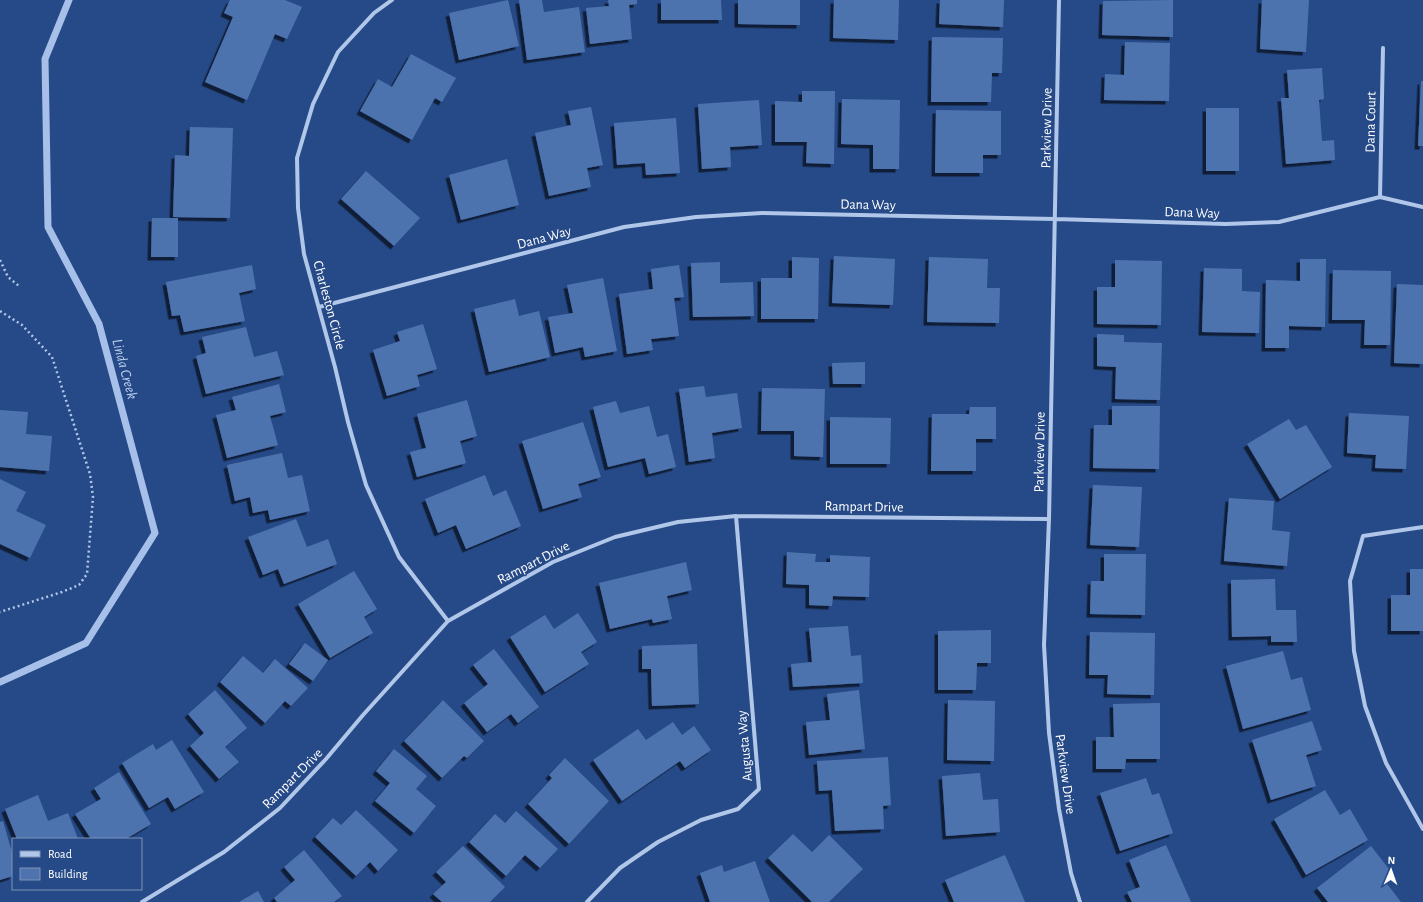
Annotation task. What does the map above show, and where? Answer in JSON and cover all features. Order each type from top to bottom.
[{"type":"street","name":"Charleston Circle","points":[[392,0],[374,13],[338,52],[314,104],[297,158],[298,208],[304,254],[366,485],[399,557],[448,621]]},
{"type":"street","name":"Parkview Drive","points":[[1059,0],[1049,519],[1044,645],[1049,733],[1059,809],[1070,873],[1080,902]]},
{"type":"street","name":"Dana Court","points":[[1380,197],[1383,48]]},
{"type":"street","name":"Dana Way","points":[[319,307],[624,227],[696,217],[762,213],[1226,224],[1279,222],[1380,197],[1423,207]]},
{"type":"street","name":"Rampart Drive","points":[[142,902],[224,852],[280,808],[326,759],[368,709],[448,621],[553,562],[615,537],[678,522],[736,516],[1049,519]]},
{"type":"street","name":"Augusta Way","points":[[587,902],[620,868],[658,842],[701,820],[738,809],[759,790],[736,516]]},
{"type":"street","points":[[1423,527],[1363,536],[1350,581],[1355,658],[1365,706],[1386,763],[1423,829]]},
{"type":"path","points":[[0,260],[8,277],[19,286]]},
{"type":"path","points":[[0,311],[22,325],[52,357],[90,474],[93,497],[88,574],[79,585],[68,590],[0,612]]},
{"type":"building","points":[[230,0],[285,0],[302,7],[287,39],[275,34],[247,100],[205,82],[233,17],[224,13]]},
{"type":"building","points":[[508,0],[519,46],[459,60],[449,13]]},
{"type":"building","points":[[519,0],[542,0],[544,12],[579,7],[585,52],[527,60]]},
{"type":"building","points":[[608,0],[637,0],[637,4],[629,5],[632,39],[590,44],[586,8],[609,6]]},
{"type":"building","points":[[661,0],[721,0],[722,20],[661,20]]},
{"type":"building","points":[[738,0],[800,0],[800,25],[738,24]]},
{"type":"building","points":[[834,0],[899,0],[898,40],[833,38]]},
{"type":"building","points":[[940,0],[1004,0],[1003,27],[939,24]]},
{"type":"building","points":[[1173,0],[1173,37],[1102,35],[1103,1]]},
{"type":"building","points":[[1262,0],[1309,0],[1306,52],[1260,49]]},
{"type":"building","points":[[932,37],[1003,38],[1002,73],[992,73],[991,102],[931,102]]},
{"type":"building","points":[[1125,42],[1170,43],[1169,101],[1104,100],[1105,74],[1124,75]]},
{"type":"building","points":[[411,54],[456,78],[442,102],[435,98],[412,140],[360,111],[378,79],[392,87]]},
{"type":"building","points":[[1322,68],[1324,99],[1319,100],[1322,141],[1334,140],[1335,160],[1286,164],[1281,98],[1289,98],[1287,70]]},
{"type":"building","points":[[1421,81],[1423,81],[1423,146],[1418,146]]},
{"type":"building","points":[[802,91],[835,91],[834,164],[806,163],[807,142],[775,142],[775,101],[802,102]]},
{"type":"building","points":[[842,99],[900,100],[899,169],[873,169],[873,145],[841,144]]},
{"type":"building","points":[[759,100],[762,145],[730,147],[731,167],[702,169],[698,104]]},
{"type":"building","points":[[591,107],[603,165],[587,168],[591,187],[549,196],[535,133],[571,125],[568,111]]},
{"type":"building","points":[[1206,108],[1239,108],[1239,171],[1206,171]]},
{"type":"building","points":[[936,110],[1001,111],[1001,155],[983,155],[983,173],[935,173]]},
{"type":"building","points":[[676,118],[680,173],[646,175],[645,163],[617,165],[614,123]]},
{"type":"building","points":[[190,127],[233,128],[230,218],[173,217],[175,155],[189,156]]},
{"type":"building","points":[[507,159],[519,205],[461,220],[449,175]]},
{"type":"building","points":[[366,171],[420,218],[394,246],[341,199]]},
{"type":"building","points":[[152,218],[178,218],[178,257],[151,257]]},
{"type":"building","points":[[834,256],[895,259],[893,305],[832,303]]},
{"type":"building","points":[[792,257],[819,258],[818,319],[761,319],[761,278],[792,278]]},
{"type":"building","points":[[929,257],[988,259],[987,288],[1000,288],[999,323],[927,322]]},
{"type":"building","points":[[1300,259],[1326,259],[1325,327],[1289,326],[1289,348],[1265,348],[1266,280],[1300,281]]},
{"type":"building","points":[[1115,260],[1162,261],[1161,325],[1097,324],[1097,287],[1115,287]]},
{"type":"building","points":[[720,262],[720,283],[753,282],[754,316],[693,317],[691,263]]},
{"type":"building","points":[[252,265],[256,289],[239,293],[245,321],[184,332],[180,315],[172,316],[166,282]]},
{"type":"building","points":[[679,265],[684,297],[674,298],[679,336],[651,339],[653,350],[627,354],[619,294],[653,289],[651,269]]},
{"type":"building","points":[[1204,268],[1242,269],[1242,291],[1260,292],[1259,333],[1202,332]]},
{"type":"building","points":[[1333,270],[1391,271],[1390,345],[1364,345],[1365,320],[1332,320]]},
{"type":"building","points":[[603,278],[617,351],[585,357],[583,347],[555,353],[548,317],[573,313],[567,285]]},
{"type":"building","points":[[1397,284],[1423,285],[1423,364],[1394,363]]},
{"type":"building","points":[[515,299],[519,316],[539,311],[550,357],[489,372],[474,309]]},
{"type":"building","points":[[423,324],[437,369],[417,375],[420,386],[387,396],[373,350],[400,341],[397,332]]},
{"type":"building","points":[[246,327],[254,357],[277,351],[284,375],[206,394],[196,356],[206,353],[202,337]]},
{"type":"building","points":[[1097,334],[1124,335],[1124,342],[1162,343],[1160,400],[1115,399],[1116,367],[1097,366]]},
{"type":"building","points":[[865,362],[865,384],[833,384],[832,363]]},
{"type":"building","points":[[279,384],[286,412],[270,416],[278,445],[227,458],[216,415],[236,410],[232,397]]},
{"type":"building","points":[[704,386],[706,397],[737,393],[742,428],[712,433],[715,458],[689,462],[679,389]]},
{"type":"building","points":[[762,388],[825,389],[823,457],[794,456],[794,431],[761,431]]},
{"type":"building","points":[[467,400],[477,436],[460,441],[466,463],[417,477],[410,452],[426,448],[417,414]]},
{"type":"building","points":[[616,401],[620,413],[649,406],[657,437],[668,434],[676,467],[649,474],[645,458],[608,467],[593,407]]},
{"type":"building","points":[[1112,406],[1160,406],[1159,469],[1093,468],[1094,425],[1112,425]]},
{"type":"building","points":[[970,407],[996,407],[996,439],[976,439],[976,471],[931,471],[932,414],[969,414]]},
{"type":"building","points":[[0,410],[28,412],[26,434],[52,436],[49,471],[0,467]]},
{"type":"building","points":[[1349,413],[1409,416],[1406,469],[1375,468],[1376,455],[1347,453]]},
{"type":"building","points":[[830,417],[891,418],[890,464],[830,464]]},
{"type":"building","points":[[1289,419],[1296,430],[1306,425],[1332,467],[1280,499],[1247,444]]},
{"type":"building","points":[[583,422],[601,477],[578,484],[582,497],[543,509],[522,441]]},
{"type":"building","points":[[282,453],[288,478],[302,475],[310,511],[270,520],[268,510],[253,513],[250,497],[235,501],[227,465]]},
{"type":"building","points":[[485,475],[493,496],[506,490],[521,526],[466,549],[456,525],[438,533],[425,499]]},
{"type":"building","points":[[0,479],[26,492],[16,511],[46,525],[30,558],[0,544]]},
{"type":"building","points":[[1093,485],[1142,487],[1139,547],[1090,545]]},
{"type":"building","points":[[1229,498],[1274,501],[1272,530],[1290,532],[1287,566],[1224,561]]},
{"type":"building","points":[[296,519],[307,547],[328,539],[337,564],[284,584],[278,569],[263,575],[248,537]]},
{"type":"building","points":[[787,552],[816,554],[815,562],[830,562],[830,555],[870,557],[869,597],[833,596],[832,606],[809,605],[809,585],[786,584]]},
{"type":"building","points":[[1104,554],[1146,554],[1145,615],[1090,614],[1091,581],[1104,581]]},
{"type":"building","points":[[686,562],[692,590],[667,596],[672,619],[653,623],[652,619],[610,629],[599,583]]},
{"type":"building","points":[[1410,569],[1423,569],[1423,631],[1391,631],[1391,595],[1410,595]]},
{"type":"building","points":[[354,571],[377,609],[364,617],[373,633],[330,658],[298,604]]},
{"type":"building","points":[[1275,579],[1276,610],[1296,610],[1297,642],[1271,642],[1271,636],[1232,637],[1231,580]]},
{"type":"building","points":[[578,613],[597,642],[581,652],[589,664],[545,692],[510,637],[545,615],[554,629]]},
{"type":"building","points":[[848,626],[851,656],[861,655],[863,683],[793,687],[791,664],[812,662],[809,628]]},
{"type":"building","points":[[991,630],[991,663],[977,663],[976,690],[938,690],[938,631]]},
{"type":"building","points":[[1090,632],[1155,633],[1154,695],[1107,694],[1108,675],[1089,675]]},
{"type":"building","points":[[305,643],[328,660],[313,681],[289,664]]},
{"type":"building","points":[[697,644],[699,704],[652,706],[651,669],[642,669],[642,646]]},
{"type":"building","points":[[494,649],[539,707],[518,723],[511,714],[487,732],[464,703],[488,684],[473,665]]},
{"type":"building","points":[[1283,651],[1291,680],[1302,677],[1311,710],[1243,729],[1226,666]]},
{"type":"building","points":[[243,656],[263,673],[275,659],[308,688],[291,706],[285,701],[265,723],[220,682]]},
{"type":"building","points":[[215,690],[247,728],[225,747],[239,762],[219,779],[190,746],[204,733],[188,714]]},
{"type":"building","points":[[859,690],[865,749],[809,755],[806,722],[830,720],[827,694]]},
{"type":"building","points":[[443,700],[484,741],[467,758],[464,756],[442,778],[404,741]]},
{"type":"building","points":[[948,700],[995,701],[994,761],[947,760]]},
{"type":"building","points":[[1160,703],[1160,759],[1126,759],[1125,769],[1096,769],[1096,737],[1114,737],[1113,704]]},
{"type":"building","points":[[1312,721],[1322,750],[1306,755],[1316,786],[1271,800],[1252,740]]},
{"type":"building","points":[[673,722],[682,735],[694,726],[711,750],[685,768],[680,761],[622,801],[593,760],[638,729],[646,740]]},
{"type":"building","points":[[172,740],[204,792],[175,809],[168,797],[149,808],[122,763],[153,744],[156,750]]},
{"type":"building","points":[[394,749],[427,776],[416,789],[436,806],[414,833],[375,801],[390,783],[376,771]]},
{"type":"building","points":[[888,757],[891,805],[883,806],[884,829],[835,831],[832,790],[819,791],[817,761]]},
{"type":"building","points":[[565,758],[609,801],[569,844],[528,804],[552,778],[549,775]]},
{"type":"building","points":[[119,772],[151,824],[128,838],[90,838],[75,814],[101,799],[94,788]]},
{"type":"building","points":[[980,773],[983,800],[998,799],[1000,832],[946,836],[942,776]]},
{"type":"building","points":[[1146,778],[1152,795],[1159,793],[1173,833],[1120,851],[1100,793]]},
{"type":"building","points":[[1325,790],[1340,815],[1350,809],[1368,840],[1306,875],[1274,819]]},
{"type":"building","points":[[38,795],[48,821],[68,813],[78,838],[17,838],[5,809]]},
{"type":"building","points":[[356,810],[398,850],[378,871],[370,862],[356,876],[315,837],[333,818],[341,825]]},
{"type":"building","points":[[516,811],[558,849],[540,868],[525,855],[506,876],[469,842],[495,814],[505,823]]},
{"type":"building","points":[[3,821],[12,852],[12,876],[0,880],[0,822]]},
{"type":"building","points":[[793,834],[812,852],[829,835],[863,869],[829,902],[812,902],[768,858]]},
{"type":"building","points":[[1166,845],[1191,902],[1132,902],[1127,892],[1140,887],[1129,860]]},
{"type":"building","points":[[463,846],[505,887],[490,902],[442,902],[433,894],[446,882],[436,872]]},
{"type":"building","points":[[1371,846],[1392,873],[1384,880],[1401,902],[1328,902],[1317,888]]},
{"type":"building","points":[[304,850],[342,896],[334,902],[277,902],[274,898],[295,880],[284,867]]},
{"type":"building","points":[[1005,855],[1025,902],[954,902],[945,880]]},
{"type":"building","points":[[755,861],[770,902],[710,902],[700,873],[722,865],[724,872]]},
{"type":"building","points":[[258,891],[264,902],[239,902]]},
{"type":"waterway","name":"Linda Creek","points":[[0,682],[86,643],[155,533],[99,324],[48,227],[45,59],[69,0]]}]
